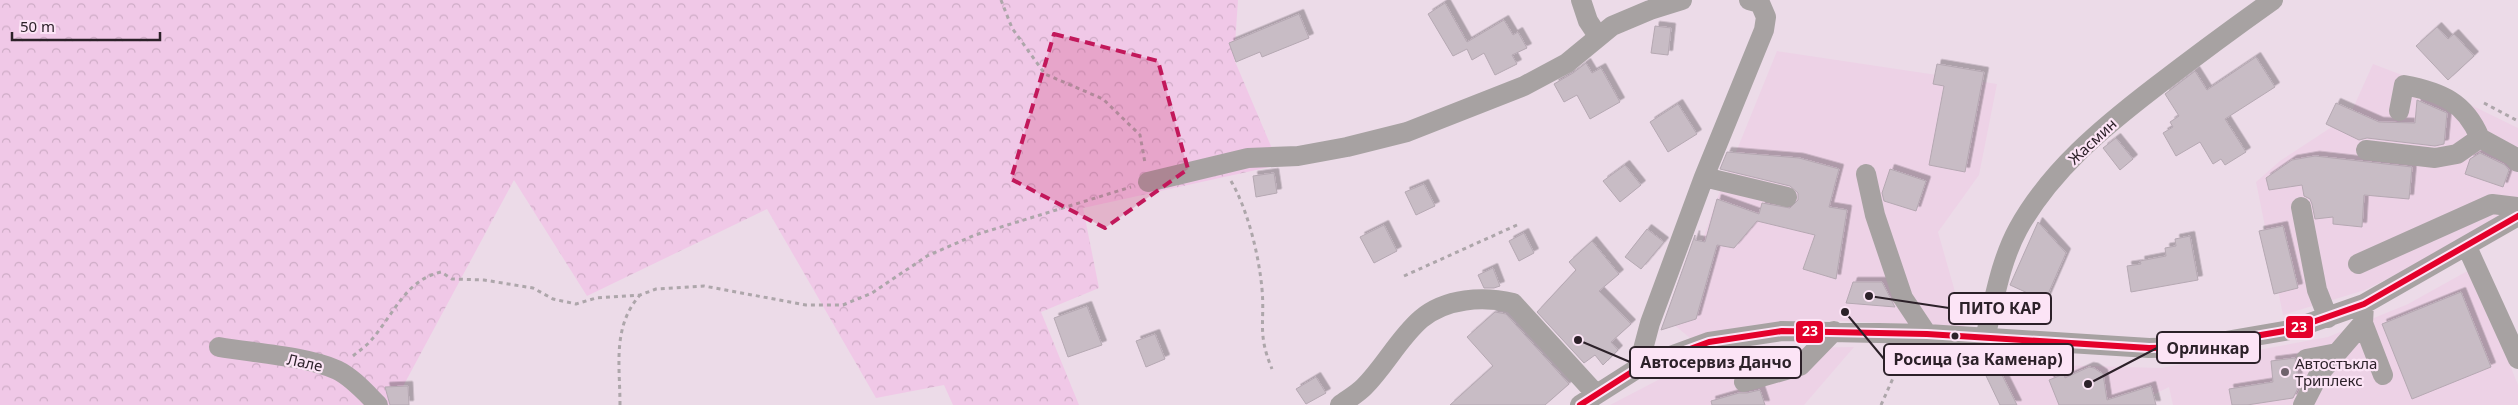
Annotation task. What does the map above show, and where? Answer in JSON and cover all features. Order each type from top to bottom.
[{"type":"street","points":[[1581,0],[1588,21],[1598,36]]},
{"type":"street","points":[[1148,182],[1248,158],[1298,156],[1348,147],[1407,132],[1524,86],[1567,63],[1612,26],[1650,10],[1682,0]]},
{"type":"street","name":"Жасмин","points":[[1985,338],[2004,265],[2018,230],[2054,177],[2105,127],[2209,45],[2272,0]]},
{"type":"street","points":[[1638,368],[1650,323],[1704,177],[1764,30],[1766,17],[1757,1]]},
{"type":"street","points":[[2400,111],[2404,86],[2446,97],[2459,106],[2474,125],[2480,138],[2513,156],[2518,162]]},
{"type":"street","points":[[2366,150],[2435,158],[2457,154],[2480,138]]},
{"type":"street","points":[[1866,174],[1875,215],[1903,298],[1927,334]]},
{"type":"street","points":[[1704,177],[1788,197]]},
{"type":"street","points":[[2358,264],[2492,204],[2518,207]]},
{"type":"street","points":[[2301,207],[2316,290],[2328,318]]},
{"type":"street","points":[[2303,405],[2319,374],[2363,314],[2518,216]]},
{"type":"street","points":[[2468,247],[2518,359]]},
{"type":"street","points":[[1340,405],[1364,387],[1422,319],[1443,306],[1469,300],[1493,298],[1513,303],[1588,399],[1638,368],[1708,342],[1782,331],[1927,334],[2092,346],[2190,347],[2290,330],[2328,318],[2363,314]]},
{"type":"street","points":[[2363,314],[2383,375]]},
{"type":"street","points":[[1744,382],[1800,366],[1834,331]]},
{"type":"street","name":"Лале","points":[[219,347],[306,361],[338,370],[362,388],[378,405]]},
{"type":"street","points":[[2306,359],[2336,353]]},
{"type":"path","points":[[338,370],[373,339],[405,292],[427,275],[442,272],[452,279],[484,280],[534,288],[553,299],[576,304],[596,298],[640,295],[656,289],[704,286],[806,305],[843,305],[872,293],[927,256],[975,235],[1148,182],[1140,135],[1103,99],[1045,74],[1012,28],[1001,0]]},
{"type":"path","points":[[1219,165],[1242,201],[1257,258],[1262,290],[1261,333],[1264,349],[1272,369]]},
{"type":"path","points":[[1404,276],[1517,224]]},
{"type":"path","points":[[620,405],[620,332],[629,309],[640,295]]},
{"type":"path","points":[[1881,405],[1894,376],[1899,334]]},
{"type":"highlighted area","points":[[1054,34],[1158,61],[1188,169],[1105,228],[1011,179]]},
{"type":"shaded area","points":[[1777,51],[1997,84],[1979,175],[1938,232],[1965,327],[1824,320],[1756,327],[1690,338],[1673,324],[1717,199]]},
{"type":"shaded area","points":[[2373,64],[2436,88],[2518,128],[2518,206],[2433,256],[2365,290],[2283,315],[2256,182],[2280,161],[2350,115]]},
{"type":"shaded area","points":[[2471,269],[2518,385],[2518,405],[2173,405],[2169,387],[2132,405],[2002,405],[1983,363],[2161,368],[2328,337],[2408,304]]},
{"type":"shaded area","points":[[1854,347],[1804,405],[1610,405],[1660,379],[1720,358],[1788,348]]},
{"type":"green space","points":[[0,0],[1238,0],[1234,59],[1279,165],[1083,208],[1099,288],[1041,312],[1079,405],[953,405],[944,385],[876,398],[767,209],[587,296],[514,180],[393,405],[0,405]]},
{"type":"building","points":[[1445,3],[1467,42],[1504,20],[1513,35],[1518,32],[1527,48],[1512,55],[1517,64],[1495,75],[1484,53],[1472,60],[1467,49],[1453,56],[1428,14]]},
{"type":"building","points":[[1299,14],[1309,38],[1262,57],[1260,52],[1236,62],[1229,43]]},
{"type":"building","points":[[1655,26],[1671,28],[1668,55],[1651,53]]},
{"type":"building","points":[[2437,27],[2448,39],[2454,34],[2474,56],[2448,80],[2416,46]]},
{"type":"building","points":[[2256,57],[2275,87],[2225,119],[2246,152],[2225,165],[2221,159],[2213,164],[2200,142],[2176,156],[2163,133],[2173,127],[2170,122],[2179,116],[2165,94],[2195,71],[2207,90]]},
{"type":"building","points":[[1586,63],[1592,73],[1601,68],[1620,102],[1590,119],[1577,95],[1564,102],[1554,84]]},
{"type":"building","points":[[1937,64],[1984,72],[1965,172],[1929,165],[1944,86],[1933,84]]},
{"type":"building","points":[[2417,100],[2447,113],[2444,144],[2435,146],[2367,138],[2359,140],[2326,124],[2336,103],[2379,122],[2415,123]]},
{"type":"building","points":[[1678,104],[1697,134],[1668,152],[1650,122]]},
{"type":"building","points":[[2116,138],[2133,159],[2120,170],[2103,148]]},
{"type":"building","points":[[1727,152],[1799,158],[1839,169],[1829,207],[1847,210],[1836,279],[1803,269],[1815,235],[1757,221],[1734,248],[1717,245],[1696,319],[1661,330],[1695,235],[1695,240],[1705,242],[1717,199],[1759,214],[1762,203],[1790,208],[1798,200],[1798,193],[1790,186],[1720,169]]},
{"type":"building","points":[[2480,153],[2505,165],[2509,170],[2503,187],[2465,174],[2470,159]]},
{"type":"building","points":[[2315,156],[2412,167],[2409,199],[2364,195],[2362,227],[2333,224],[2333,217],[2315,219],[2312,204],[2310,199],[2304,196],[2302,185],[2269,190],[2266,178],[2292,160]]},
{"type":"building","points":[[1625,165],[1641,185],[1620,202],[1603,181]]},
{"type":"building","points":[[1890,169],[1926,181],[1916,211],[1884,201],[1882,193]]},
{"type":"building","points":[[1274,173],[1277,193],[1256,197],[1253,176]]},
{"type":"building","points":[[1424,184],[1435,206],[1416,215],[1405,192]]},
{"type":"building","points":[[2038,222],[2066,253],[2045,301],[2010,285]]},
{"type":"building","points":[[1384,225],[1397,251],[1374,263],[1360,237]]},
{"type":"building","points":[[2283,226],[2298,288],[2274,294],[2259,231]]},
{"type":"building","points":[[1647,229],[1664,242],[1641,269],[1625,257]]},
{"type":"building","points":[[1524,233],[1534,253],[1519,261],[1509,241]]},
{"type":"building","points":[[2190,236],[2198,280],[2131,292],[2127,266],[2141,264],[2140,261],[2166,256],[2165,248],[2176,246],[2175,239]]},
{"type":"building","points":[[1592,241],[1619,274],[1599,291],[1631,324],[1611,342],[1618,350],[1603,365],[1595,355],[1584,363],[1537,312],[1576,270],[1569,262]]},
{"type":"building","points":[[1493,268],[1500,286],[1484,288],[1478,275]]},
{"type":"building","points":[[1853,282],[1882,282],[1895,307],[1846,303]]},
{"type":"building","points":[[2461,292],[2491,367],[2412,399],[2382,324]]},
{"type":"building","points":[[1087,306],[1102,345],[1068,357],[1054,318]]},
{"type":"building","points":[[1495,312],[1506,314],[1569,384],[1545,405],[1450,405],[1493,366],[1467,337]]},
{"type":"building","points":[[1155,334],[1165,359],[1146,367],[1136,341]]},
{"type":"building","points":[[2295,358],[2299,386],[2293,398],[2247,405],[2232,405],[2229,389],[2273,382],[2271,361]]},
{"type":"building","points":[[1978,359],[1996,363],[2017,405],[2000,405]]},
{"type":"building","points":[[2089,367],[2103,374],[2107,400],[2151,386],[2156,405],[2059,405],[2049,380],[2064,374],[2065,378]]},
{"type":"building","points":[[1316,377],[1326,393],[1306,404],[1296,389]]},
{"type":"building","points":[[408,386],[409,405],[390,405],[385,387]]},
{"type":"building","points":[[1760,390],[1765,405],[1712,405],[1711,401],[1739,393]]},
{"type":"transit line","name":"23","points":[[1580,405],[1638,368],[1709,342],[1782,331],[1927,334],[2149,348],[2191,347],[2290,330],[2364,304],[2518,216]]},
{"type":"place","name":"ПИТО КАР","points":[[1869,296]]},
{"type":"place","name":"Росица (за Каменар)","points":[[1845,312]]},
{"type":"place","name":"Автосервиз Данчо","points":[[1578,340]]},
{"type":"place","name":"Автостъкла Триплекс","points":[[2285,372]]},
{"type":"place","name":"Орлинкар","points":[[2088,384]]}]
